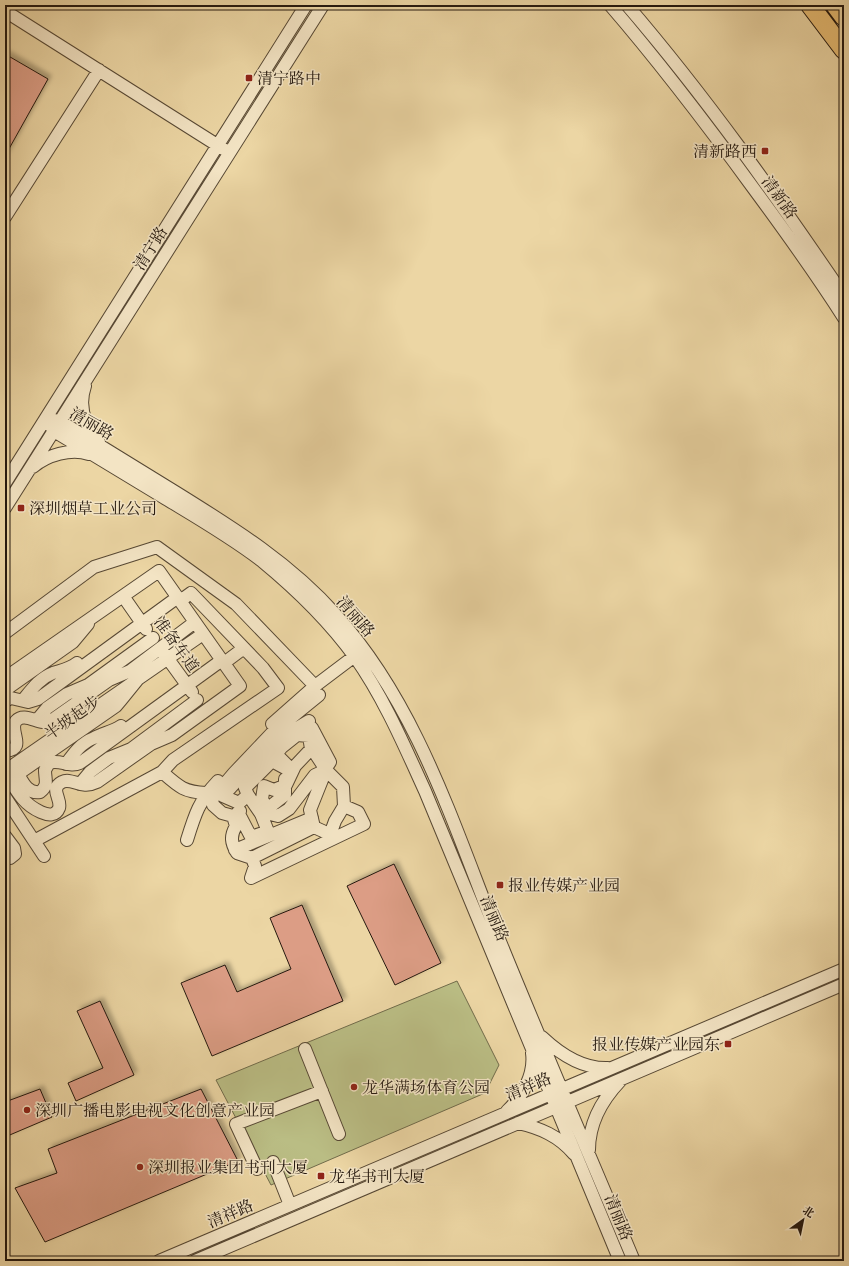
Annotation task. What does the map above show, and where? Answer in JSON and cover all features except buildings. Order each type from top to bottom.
[{"type":"highway","points":[[810,5],[844,50]]},
{"type":"highway","points":[[835,5],[844,17]]},
{"type":"street","name":"清宁路","points":[[5,483],[306,5]]},
{"type":"street","name":"清宁路","points":[[5,508],[322,5]]},
{"type":"street","name":"清新路","points":[[610,5],[652,54],[717,138],[786,233],[844,318]]},
{"type":"street","name":"清新路","points":[[627,5],[662,46],[727,130],[797,226],[844,296]]},
{"type":"street","points":[[5,11],[229,152]]},
{"type":"street","points":[[5,217],[99,70]]},
{"type":"street","points":[[28,472],[39,462],[61,453],[75,452],[102,454],[85,422],[82,406],[83,393],[88,376]]},
{"type":"street","name":"清丽路","points":[[46,419],[102,454],[224,523],[265,549],[296,575],[336,614],[359,653],[378,694],[400,734],[531,1044],[557,1092]]},
{"type":"street","points":[[5,633],[94,567],[158,547],[236,604],[317,691]]},
{"type":"street","name":"准备车道","points":[[159,571],[240,686],[205,711],[123,596],[159,571]]},
{"type":"street","points":[[5,701],[10,698],[33,701],[38,699],[108,641],[190,593],[263,668],[278,688],[173,760],[162,772],[34,841]]},
{"type":"street","points":[[5,690],[71,638],[95,615],[123,596]]},
{"type":"street","points":[[73,670],[140,621]]},
{"type":"street","points":[[164,653],[195,622]]},
{"type":"street","points":[[90,688],[130,671],[203,633],[218,622]]},
{"type":"street","points":[[5,678],[71,638]]},
{"type":"street","points":[[5,751],[14,748],[16,744],[17,740],[13,729],[16,720],[26,717],[49,721],[55,718],[122,660],[152,638]]},
{"type":"street","points":[[43,750],[18,774],[26,787],[31,791],[40,792],[46,786],[46,766],[53,761],[76,765],[80,763],[150,704],[223,662],[244,648]]},
{"type":"street","name":"半坡起步","points":[[43,750],[113,702],[164,653]]},
{"type":"street","points":[[187,840],[195,814],[206,793],[282,715],[317,691],[359,653]]},
{"type":"street","name":"清丽路","points":[[359,653],[387,682],[413,730],[438,786],[539,1033],[557,1092],[584,1157],[634,1261]]},
{"type":"street","points":[[115,734],[185,683]]},
{"type":"street","points":[[235,814],[222,813],[213,805],[212,799],[234,773],[272,734],[304,708],[317,691]]},
{"type":"street","points":[[43,750],[5,772],[22,798],[42,813],[52,814],[59,808],[60,804],[56,793],[59,784],[69,781],[91,785],[97,782],[165,724],[197,700]]},
{"type":"street","points":[[290,767],[276,754],[297,735],[309,736],[311,747],[326,770],[343,787],[344,806],[335,821],[331,832],[327,833],[313,822],[310,810],[326,770],[330,762],[314,734],[304,708]]},
{"type":"street","points":[[133,752],[172,735],[205,711]]},
{"type":"street","points":[[250,798],[239,804],[223,796],[257,759],[289,733],[309,721]]},
{"type":"street","points":[[269,832],[273,812],[285,795],[290,767],[311,749],[311,747]]},
{"type":"street","points":[[269,832],[261,814],[245,788],[272,761],[314,777]]},
{"type":"street","points":[[273,812],[289,809],[314,777],[326,770]]},
{"type":"street","points":[[162,772],[175,784],[190,792],[206,793]]},
{"type":"street","points":[[273,812],[262,799],[264,786],[274,790],[286,786]]},
{"type":"street","points":[[5,797],[44,856]]},
{"type":"street","points":[[250,798],[235,814],[236,826],[231,834],[233,846],[237,853],[252,858],[313,822]]},
{"type":"street","points":[[252,858],[255,866],[251,878],[364,824],[358,812],[344,806]]},
{"type":"street","points":[[235,814],[251,837],[313,822]]},
{"type":"street","points":[[5,827],[21,850]]},
{"type":"street","points":[[235,850],[269,832]]},
{"type":"street","points":[[5,836],[14,848],[15,854],[10,858],[5,853]]},
{"type":"street","name":"清祥路","points":[[159,1261],[844,969]]},
{"type":"street","name":"清祥路","points":[[195,1261],[844,984]]},
{"type":"street","points":[[539,1033],[551,1045],[576,1061],[589,1066],[614,1068]]},
{"type":"street","points":[[502,1115],[514,1105],[522,1095],[527,1084],[533,1059],[531,1044]]},
{"type":"street","points":[[305,1049],[338,1134]]},
{"type":"street","points":[[518,1123],[546,1132],[584,1157],[597,1113],[612,1089],[623,1079]]},
{"type":"street","points":[[257,1169],[236,1124],[322,1091]]},
{"type":"street","name":"清丽路","points":[[584,1157],[620,1261]]},
{"type":"street","points":[[273,1162],[290,1205]]},
{"type":"green space","name":"龙华满场体育公园","points":[[457,981],[499,1065],[485,1093],[271,1185],[216,1080]]},
{"type":"place","name":"清宁路中","points":[[249,78]]},
{"type":"place","name":"清新路西","points":[[765,151]]},
{"type":"place","name":"深圳烟草工业公司","points":[[21,508]]},
{"type":"place","name":"报业传媒产业园","points":[[500,885]]},
{"type":"place","name":"报业传媒产业园东","points":[[728,1044]]},
{"type":"place","name":"龙华满场体育公园","points":[[354,1087]]},
{"type":"place","name":"深圳广播电影电视文化创意产业园","points":[[27,1110]]},
{"type":"place","name":"深圳报业集团书刊大厦","points":[[140,1167]]},
{"type":"place","name":"龙华书刊大厦","points":[[321,1176]]}]
